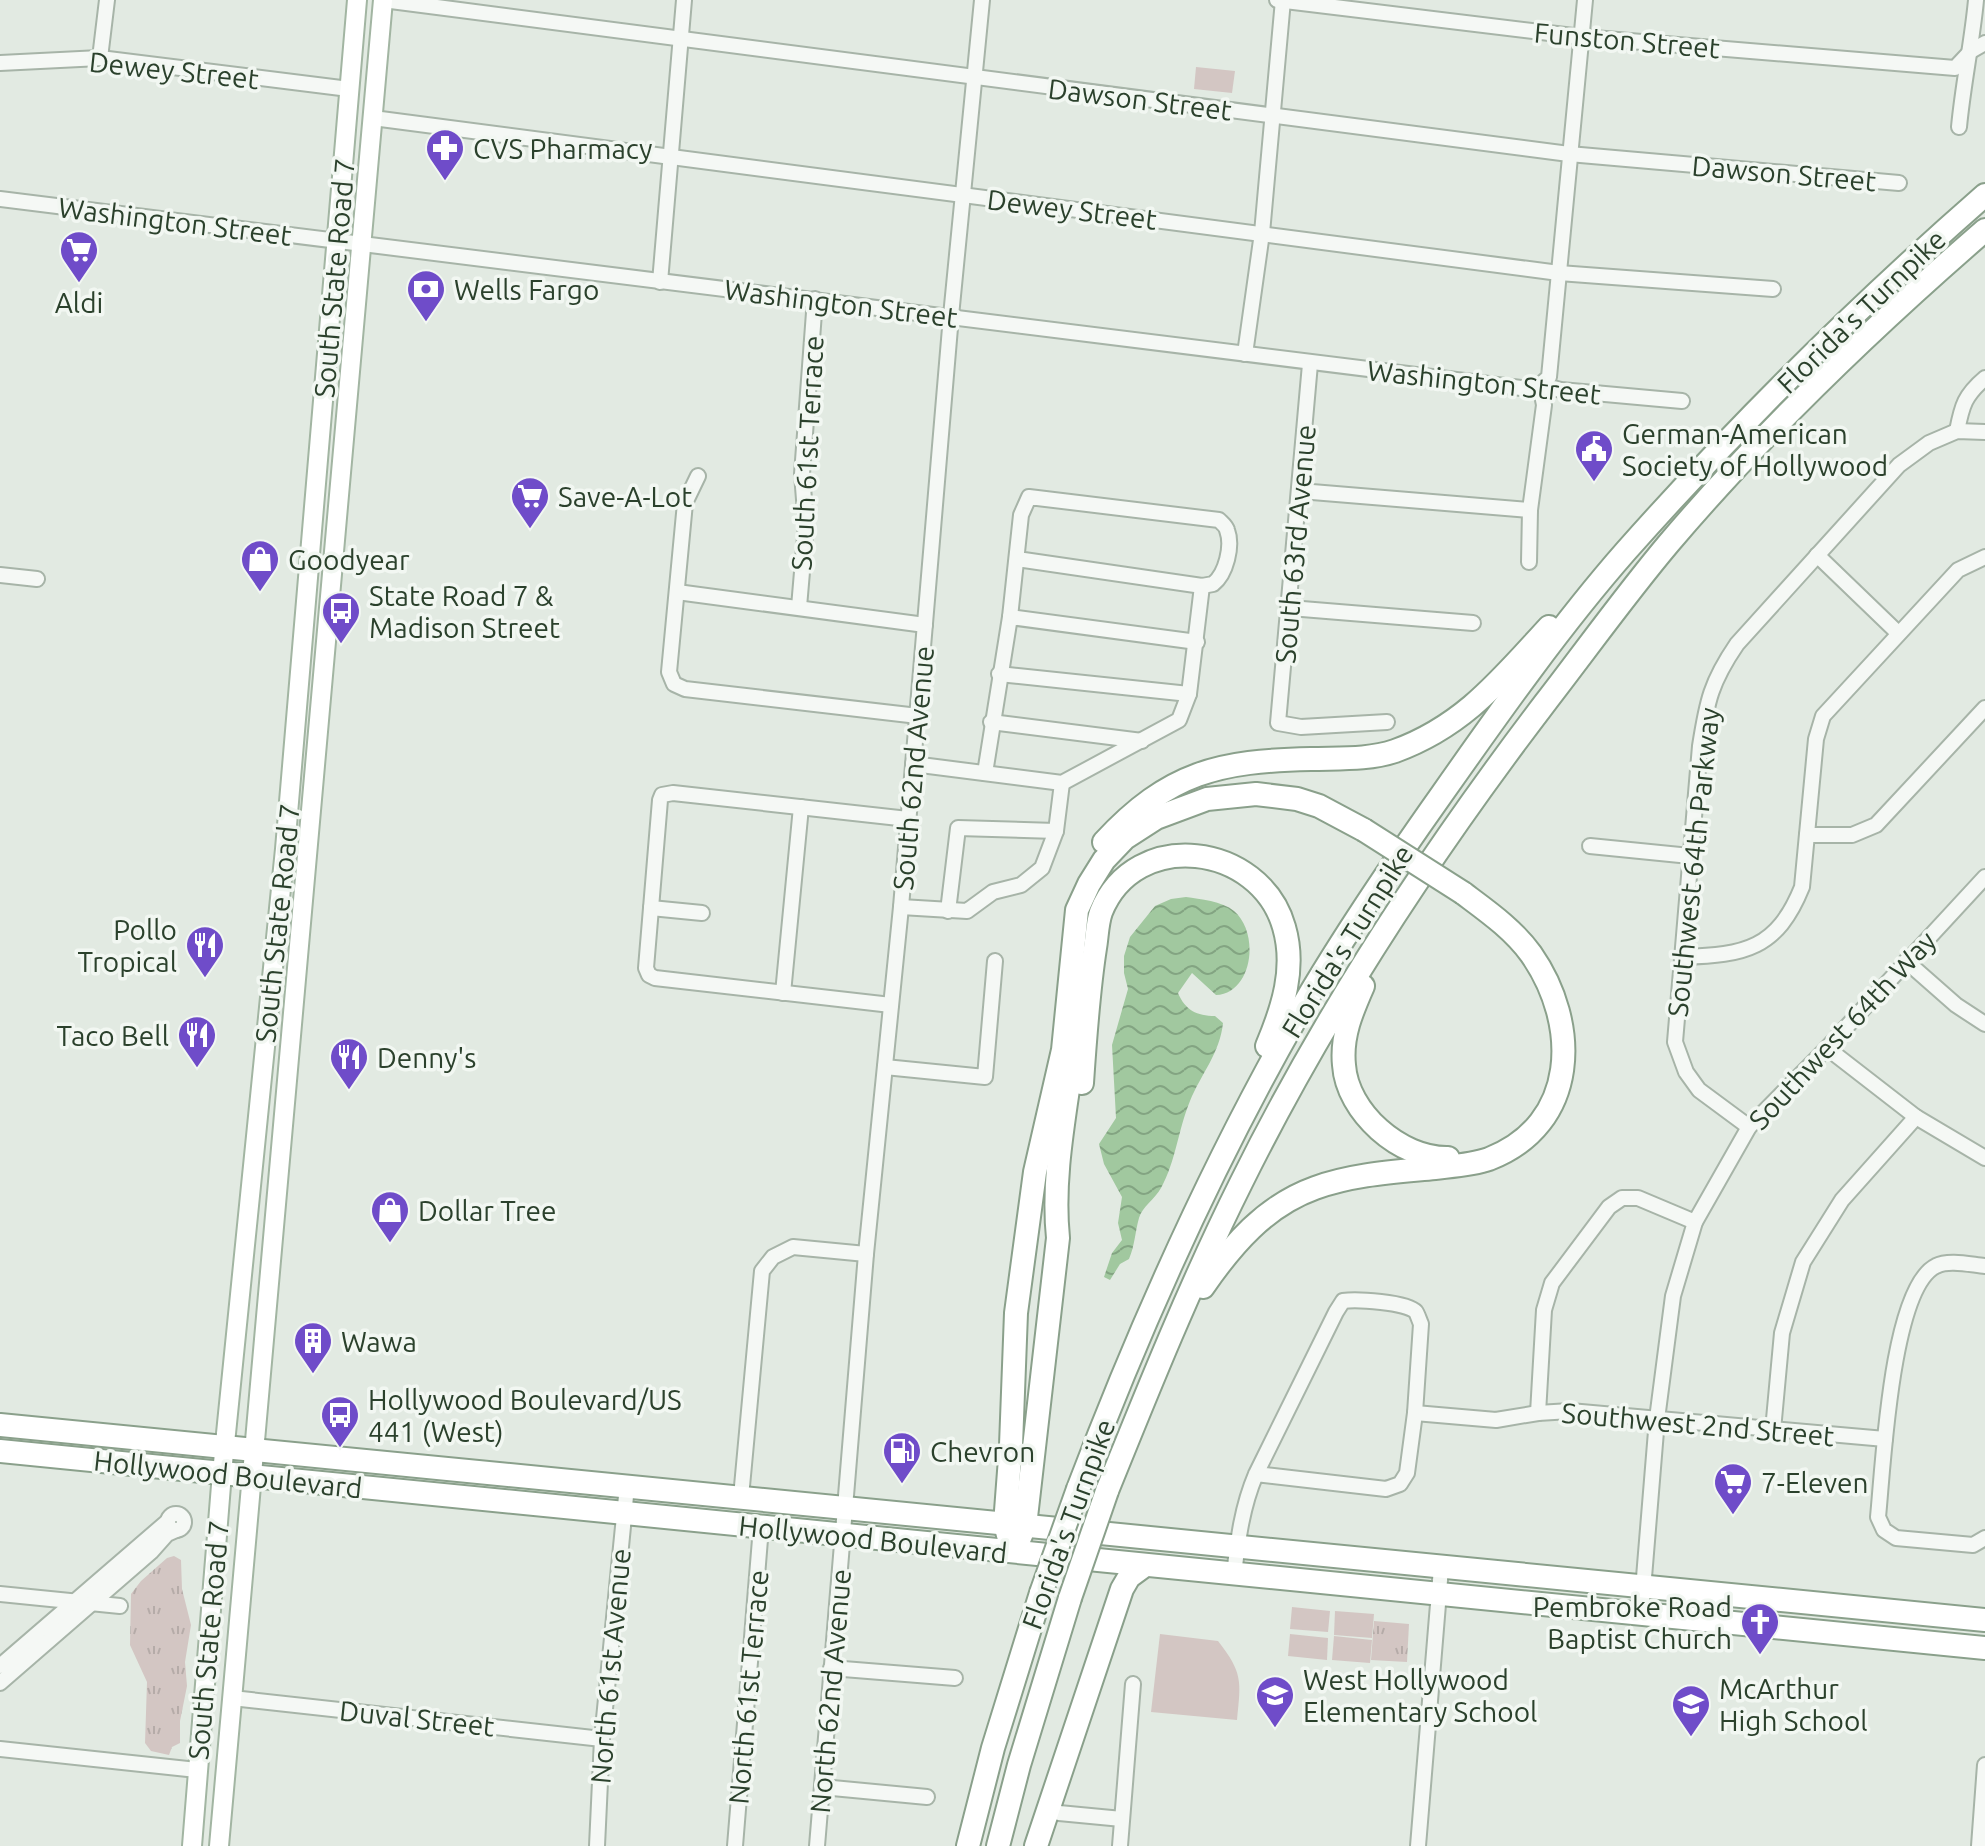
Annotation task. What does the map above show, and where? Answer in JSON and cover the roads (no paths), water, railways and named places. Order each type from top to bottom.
[{"type":"highway","name":"Florida's Turnpike","points":[[968,1846],[993,1748],[1041,1593],[1078,1489],[1158,1291],[1209,1183],[1298,1014],[1379,884],[1534,667],[1624,553],[1720,448],[1824,342],[1985,195]]},
{"type":"highway","name":"Florida's Turnpike","points":[[998,1846],[1019,1765],[1070,1598],[1107,1491],[1195,1279],[1268,1130],[1334,1012],[1389,922],[1479,790],[1668,544],[1747,456],[1844,357],[1985,230]]},
{"type":"highway","points":[[1051,1095],[1051,1048],[1067,904],[1077,878],[1095,852],[1128,816],[1177,783],[1224,765],[1257,760],[1352,758],[1391,753],[1430,737],[1458,720],[1485,696],[1590,580],[1624,553]]},
{"type":"highway","points":[[1013,1553],[1015,1525],[1011,1445],[1016,1313],[1035,1172],[1063,1050],[1077,910],[1104,860],[1125,838],[1156,818],[1191,803],[1240,795],[1276,796],[1308,802],[1341,816],[1360,834],[1518,937],[1541,970],[1553,995],[1561,1020],[1563,1070],[1556,1096],[1543,1117],[1528,1136],[1512,1148],[1486,1160],[1358,1175],[1313,1188],[1279,1206],[1251,1227],[1225,1255],[1172,1331]]},
{"type":"highway","points":[[1058,1238],[1055,1216],[1059,1170],[1088,914],[1108,869],[1127,848],[1155,831],[1193,815],[1227,806],[1260,804],[1305,811],[1360,834]]},
{"type":"highway","points":[[1015,1525],[1029,1477],[1058,1238],[1066,1217],[1072,1179],[1100,915],[1112,892],[1131,874],[1156,859],[1181,854],[1231,865],[1253,878],[1273,901],[1284,925],[1288,950],[1283,1007],[1236,1112],[1209,1183]]},
{"type":"highway","points":[[1389,922],[1351,1012],[1344,1038],[1343,1067],[1353,1095],[1368,1118],[1404,1148],[1442,1159],[1482,1154],[1503,1146],[1519,1134],[1538,1112],[1554,1075],[1556,1039],[1550,1012],[1540,990],[1512,948],[1459,897]]},
{"type":"highway","name":"Hollywood Boulevard","points":[[0,1425],[1985,1620]]},
{"type":"highway","name":"Hollywood Boulevard","points":[[0,1451],[1985,1648]]},
{"type":"highway","points":[[1029,1477],[1041,1506],[1051,1516],[1105,1534]]},
{"type":"highway","points":[[1036,1846],[1122,1589],[1129,1577],[1144,1566]]},
{"type":"highway","points":[[1929,1643],[1940,1631],[1985,1633]]},
{"type":"main road","name":"South State Road 7","points":[[192,1846],[222,1473],[285,849],[357,0]]},
{"type":"main road","name":"South State Road 7","points":[[219,1846],[383,0]]},
{"type":"main road","points":[[312,545],[333,571]]},
{"type":"main road","points":[[312,545],[331,594]]},
{"type":"street","points":[[100,58],[107,0]]},
{"type":"street","name":"Dawson Street","points":[[383,0],[1569,154],[1899,183]]},
{"type":"street","points":[[660,282],[684,0]]},
{"type":"street","name":"South 62nd Avenue","points":[[842,1536],[982,0]]},
{"type":"street","name":"Funston Street","points":[[1277,0],[1582,37],[1955,68],[1971,51]]},
{"type":"street","points":[[1245,354],[1262,233],[1283,0]]},
{"type":"street","points":[[1529,562],[1530,510],[1544,405],[1540,385],[1549,377],[1585,0]]},
{"type":"street","points":[[1959,127],[1976,0]]},
{"type":"street","points":[[1971,51],[1985,43]]},
{"type":"street","name":"Dewey Street","points":[[0,63],[100,58],[349,89]]},
{"type":"street","name":"Dewey Street","points":[[373,118],[1559,273],[1773,289]]},
{"type":"street","name":"Washington Street","points":[[0,199],[951,316],[1310,364],[1529,389],[1540,385],[1561,390],[1682,401]]},
{"type":"street","name":"South 61st Terrace","points":[[799,607],[806,525],[802,474],[815,299]]},
{"type":"street","name":"South 63rd Avenue","points":[[1310,364],[1278,723],[1301,727],[1387,722]]},
{"type":"street","points":[[1985,378],[1973,388],[1962,405],[1957,431],[1985,432]]},
{"type":"street","name":"Southwest 64th Parkway","points":[[1749,1127],[1699,1090],[1686,1072],[1675,1042],[1700,746],[1706,709],[1717,674],[1737,644],[1817,555],[1899,465],[1929,443],[1957,431]]},
{"type":"street","points":[[698,476],[685,503],[669,672],[674,684],[685,689],[918,716]]},
{"type":"street","points":[[1300,491],[1530,510]]},
{"type":"street","points":[[985,773],[1010,617],[1021,515],[1029,497],[1219,520],[1227,530],[1228,558],[1218,580],[1202,586],[1017,559]]},
{"type":"street","points":[[1817,555],[1898,633]]},
{"type":"street","points":[[1683,957],[1729,955],[1757,945],[1778,928],[1793,909],[1802,887],[1816,739],[1823,716],[1958,570],[1982,557]]},
{"type":"street","points":[[0,575],[37,579]]},
{"type":"street","points":[[913,764],[1062,783],[1179,720],[1189,694],[1202,586]]},
{"type":"street","points":[[677,592],[925,625]]},
{"type":"street","points":[[1290,608],[1473,623]]},
{"type":"street","points":[[1010,617],[1197,642]]},
{"type":"street","points":[[999,674],[1189,694]]},
{"type":"street","points":[[1807,835],[1852,835],[1876,825],[1985,708]]},
{"type":"street","points":[[991,722],[1142,741]]},
{"type":"street","points":[[901,907],[967,911],[993,892],[1021,885],[1042,868],[1056,831],[1062,783]]},
{"type":"street","points":[[891,1005],[655,978],[649,975],[646,968],[651,908],[662,795],[673,793],[908,819]]},
{"type":"street","points":[[783,993],[801,807]]},
{"type":"street","points":[[948,911],[958,828],[1056,831]]},
{"type":"street","points":[[1590,846],[1690,856]]},
{"type":"street","name":"Southwest 64th Way","points":[[1641,1614],[1657,1419],[1673,1296],[1695,1222],[1749,1127],[1984,879]]},
{"type":"street","points":[[651,908],[702,913]]},
{"type":"street","points":[[885,1067],[985,1077],[995,961]]},
{"type":"street","points":[[1906,961],[1956,1005],[1985,1024]]},
{"type":"street","points":[[1827,1048],[1916,1117],[1985,1158]]},
{"type":"street","points":[[1773,1430],[1782,1333],[1803,1262],[1842,1200],[1916,1117]]},
{"type":"street","points":[[1538,1413],[1544,1310],[1552,1283],[1609,1207],[1622,1198],[1638,1198],[1695,1222]]},
{"type":"street","points":[[741,1497],[762,1271],[773,1257],[793,1247],[866,1254]]},
{"type":"street","points":[[1985,1266],[1936,1266],[1925,1277],[1910,1302],[1897,1341],[1878,1517],[1884,1530],[1896,1538],[1973,1545],[1985,1538]]},
{"type":"street","points":[[1234,1575],[1243,1510],[1256,1474],[1343,1301],[1408,1306],[1416,1312],[1421,1324],[1415,1413],[1407,1473],[1400,1484],[1386,1489],[1256,1474]]},
{"type":"street","name":"Southwest 2nd Street","points":[[1415,1413],[1496,1420],[1570,1411],[1885,1439]]},
{"type":"street","name":"North 61st Avenue","points":[[597,1846],[602,1739],[627,1486]]},
{"type":"street","points":[[0,1666],[75,1601],[172,1526],[151,1552],[0,1683]]},
{"type":"street","name":"North 61st Terrace","points":[[735,1846],[761,1527]]},
{"type":"street","name":"North 62nd Avenue","points":[[817,1846],[842,1536]]},
{"type":"street","points":[[1418,1846],[1441,1568]]},
{"type":"street","points":[[0,1594],[120,1606]]},
{"type":"street","points":[[831,1668],[955,1678]]},
{"type":"street","points":[[1120,1846],[1133,1684]]},
{"type":"street","name":"Duval Street","points":[[232,1698],[602,1739]]},
{"type":"street","points":[[0,1749],[197,1770]]},
{"type":"street","points":[[1979,1846],[1985,1765]]},
{"type":"street","points":[[822,1787],[927,1797]]},
{"type":"street","points":[[1059,1813],[1122,1819]]},
{"type":"water","points":[[1186,897],[1217,903],[1234,911],[1247,933],[1249,960],[1238,984],[1228,992],[1216,995],[1192,973],[1178,993],[1192,1011],[1215,1016],[1223,1023],[1221,1034],[1190,1101],[1166,1178],[1141,1214],[1129,1259],[1120,1264],[1110,1280],[1104,1277],[1112,1253],[1122,1240],[1118,1223],[1122,1197],[1104,1164],[1099,1144],[1116,1118],[1112,1045],[1128,989],[1124,956],[1130,937],[1155,906]]},
{"type":"place","name":"CVS Pharmacy","points":[[445,182]]},
{"type":"place","name":"Aldi","points":[[79,284]]},
{"type":"place","name":"Wells Fargo","points":[[426,323]]},
{"type":"place","name":"German-American Society of Hollywood","points":[[1594,483]]},
{"type":"place","name":"Save-A-Lot","points":[[530,530]]},
{"type":"place","name":"Goodyear","points":[[260,593]]},
{"type":"place","name":"State Road 7 & Madison Street","points":[[341,645]]},
{"type":"place","name":"Pollo Tropical","points":[[205,979]]},
{"type":"place","name":"Taco Bell","points":[[197,1069]]},
{"type":"place","name":"Denny's","points":[[349,1091]]},
{"type":"place","name":"Dollar Tree","points":[[390,1244]]},
{"type":"place","name":"Wawa","points":[[313,1375]]},
{"type":"place","name":"Hollywood Boulevard/US 441 (West)","points":[[340,1449]]},
{"type":"place","name":"Chevron","points":[[902,1485]]},
{"type":"place","name":"7-Eleven","points":[[1733,1516]]},
{"type":"place","name":"Pembroke Road Baptist Church","points":[[1760,1656]]},
{"type":"place","name":"West Hollywood Elementary School","points":[[1275,1729]]},
{"type":"place","name":"McArthur High School","points":[[1691,1738]]}]
